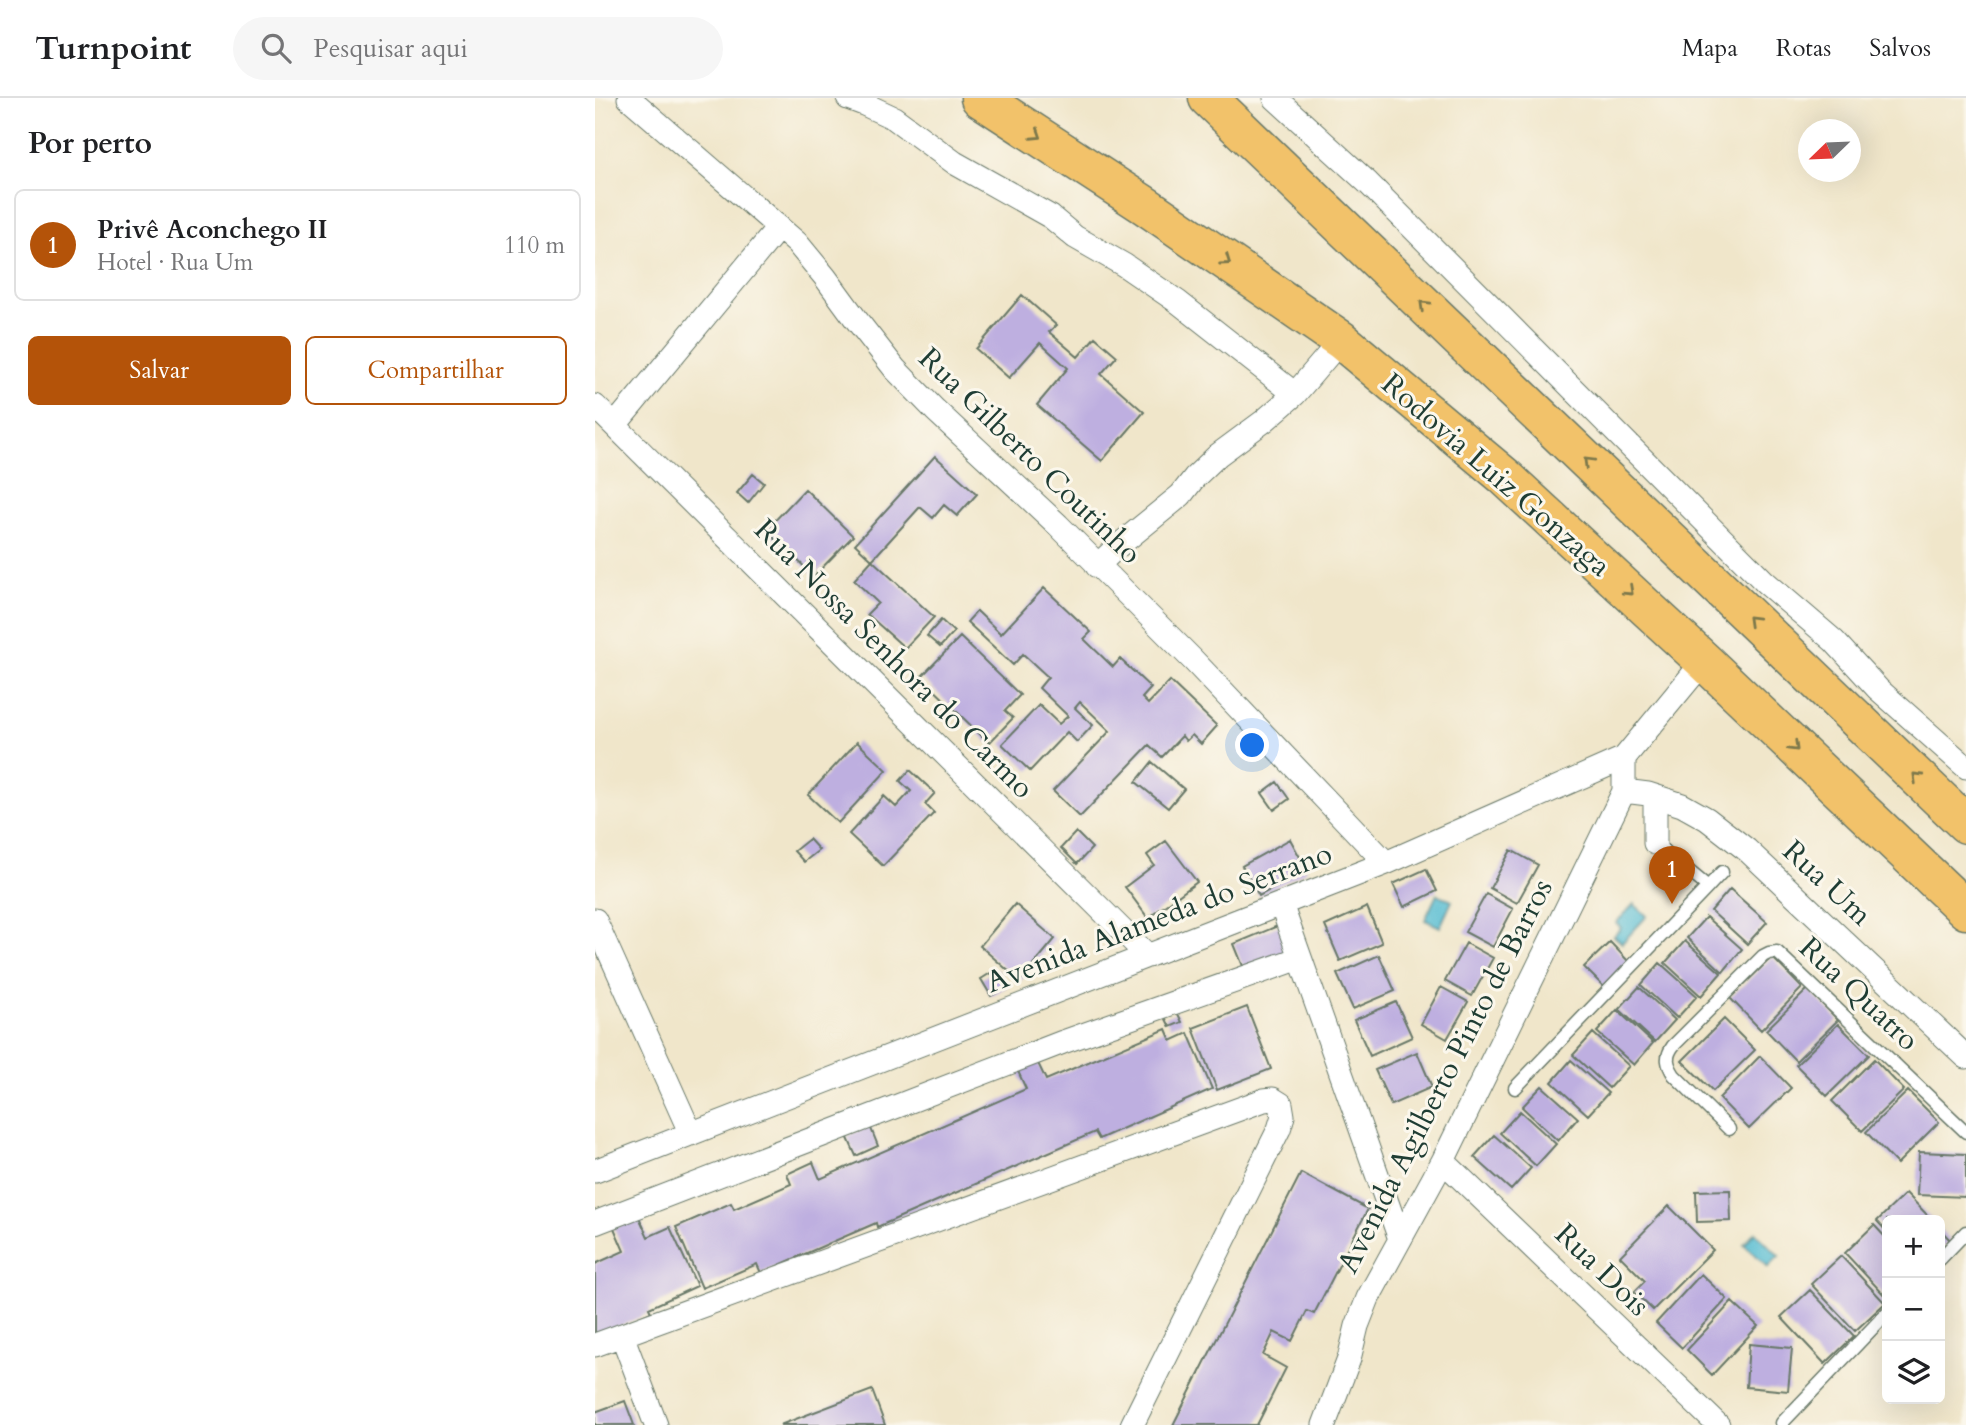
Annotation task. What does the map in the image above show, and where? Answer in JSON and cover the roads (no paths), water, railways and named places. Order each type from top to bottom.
[{"type":"highway","name":"Rodovia Luiz Gonzaga","points":[[979,98],[1146,205],[1341,340],[1504,476],[1704,661],[1966,911]]},
{"type":"highway","points":[[1208,98],[1966,824]]},
{"type":"street","name":"Rua Gilberto Coutinho","points":[[629,98],[797,243],[895,369],[1058,525],[1193,660],[1387,863]]},
{"type":"street","points":[[848,98],[894,118],[955,163],[1039,210],[1075,237],[1123,265],[1178,302],[1295,394]]},
{"type":"street","points":[[1275,98],[1368,183],[1765,582],[1834,641],[1878,689],[1966,767]]},
{"type":"street","points":[[615,425],[779,228]]},
{"type":"street","points":[[1097,566],[1181,495],[1218,455],[1295,394],[1341,340]]},
{"type":"street","name":"Rua Nossa Senhora do Carmo","points":[[595,406],[1149,956]]},
{"type":"street","name":"Avenida Alameda do Serrano","points":[[595,1171],[1387,863],[1625,758],[1704,661]]},
{"type":"street","name":"Avenida Agilberto Pinto de Barros","points":[[1324,1425],[1368,1298],[1443,1161],[1623,791],[1625,758]]},
{"type":"street","name":"Rua Um","points":[[1623,791],[1682,805],[1707,819],[1747,850],[1966,1057]]},
{"type":"street","points":[[1655,797],[1655,843]]},
{"type":"street","points":[[1281,904],[1400,1239]]},
{"type":"street","points":[[595,920],[691,1134]]},
{"type":"street","points":[[595,1223],[1063,1042],[1300,958]]},
{"type":"street","points":[[595,1345],[1264,1100],[1273,1099],[1281,1104],[1283,1116],[1279,1129],[1132,1425]]},
{"type":"street","name":"Rua Dois","points":[[1443,1161],[1718,1425]]},
{"type":"street","points":[[622,1335],[656,1425]]},
{"type":"lane","points":[[1655,843],[1708,887]]},
{"type":"lane","points":[[1515,1088],[1722,872]]},
{"type":"lane","name":"Rua Quatro","points":[[1729,1129],[1674,1074],[1668,1066],[1669,1051],[1763,956],[1777,952],[1966,1132]]},
{"type":"lane","points":[[1945,1254],[1966,1232]]},
{"type":"lane","points":[[1782,1423],[1882,1318]]},
{"type":"water","points":[[1437,894],[1452,901],[1440,927],[1425,920]]},
{"type":"water","points":[[1634,904],[1647,916],[1622,943],[1614,936],[1621,928],[1616,923]]},
{"type":"water","points":[[1755,1232],[1779,1256],[1768,1267],[1744,1244]]},
{"type":"place","name":"Privê Aconchego II","points":[[1672,904]]}]
